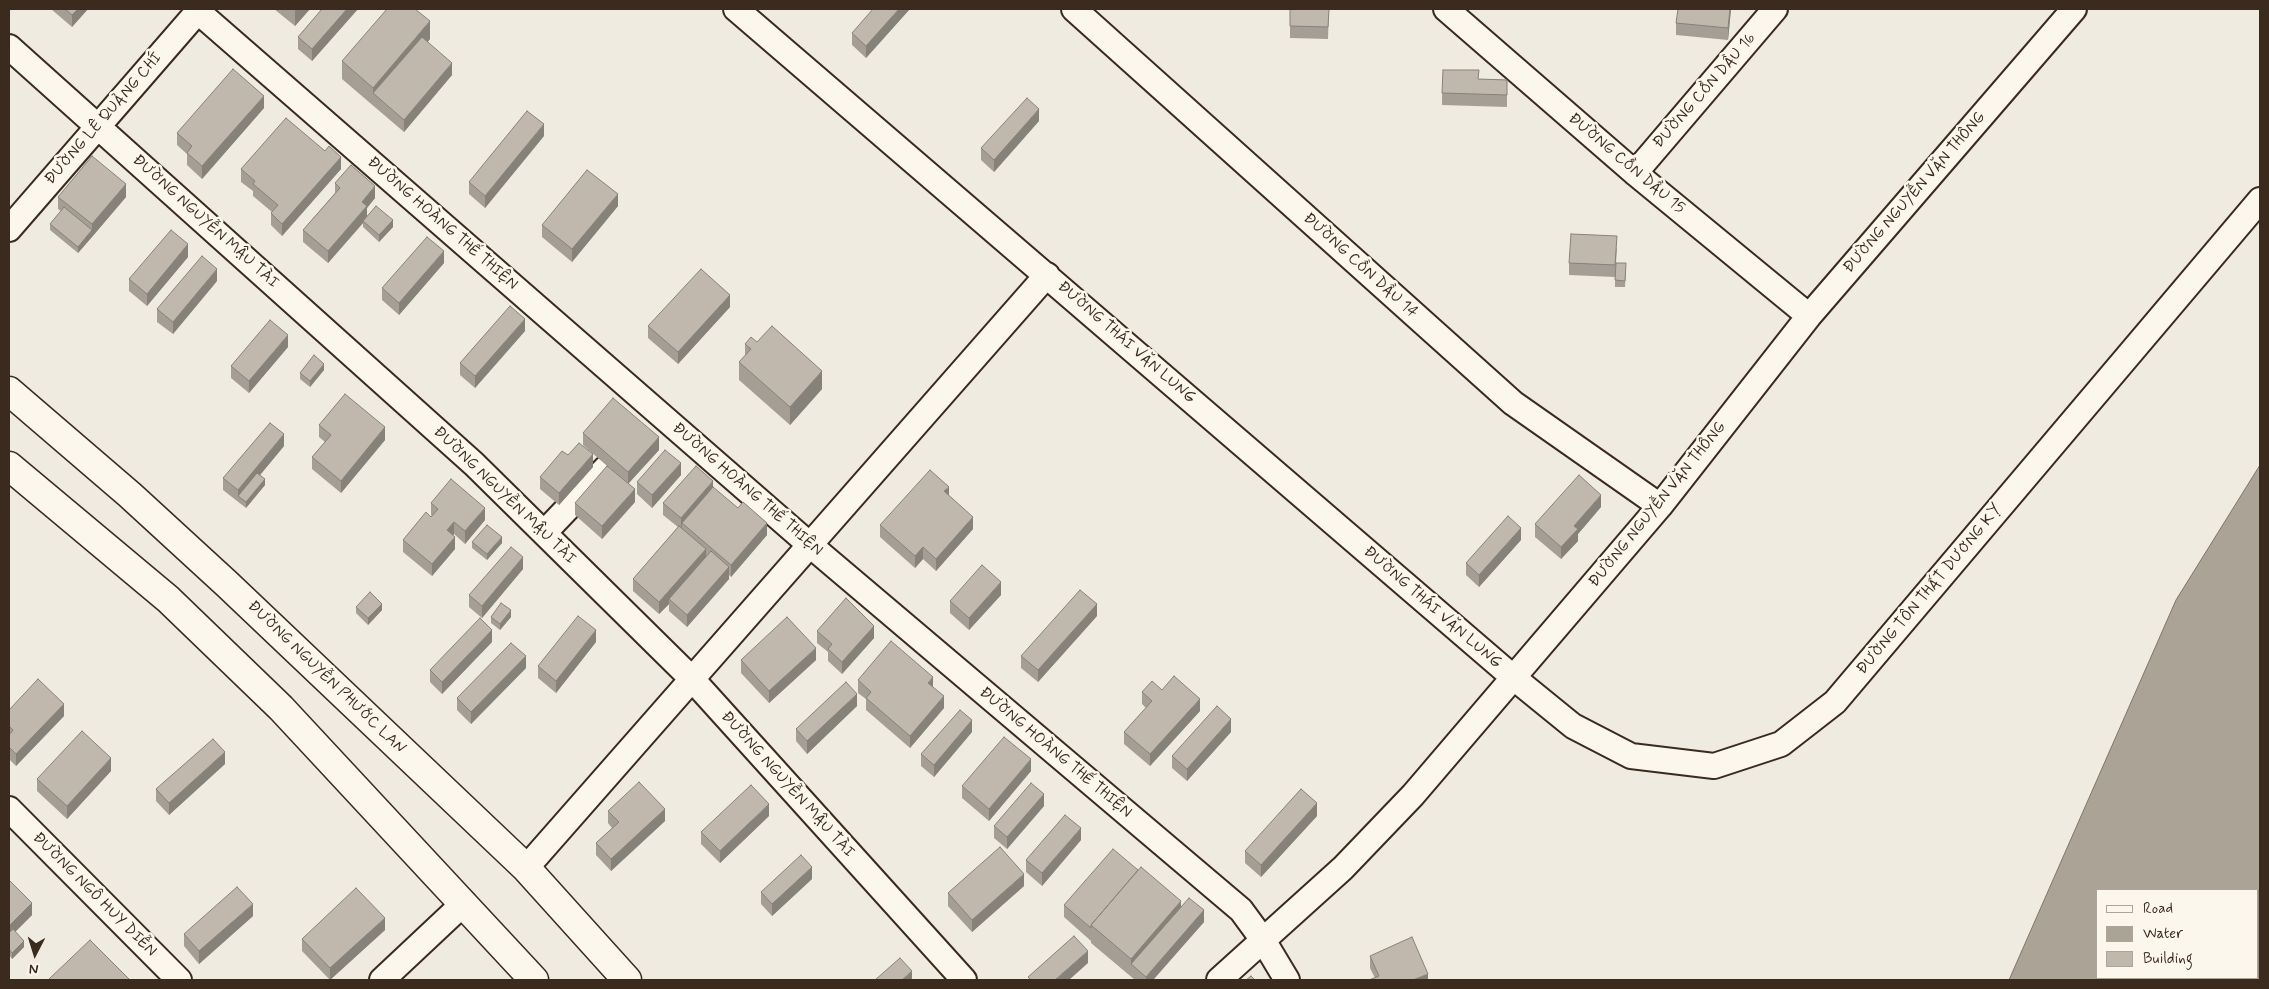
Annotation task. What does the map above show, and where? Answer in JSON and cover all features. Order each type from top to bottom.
[{"type":"main road","name":"ĐƯỜNG NGUYỄN PHƯỚC LAN","points":[[9,391],[130,496],[226,584],[526,868],[628,980]]},
{"type":"main road","points":[[9,466],[168,599],[267,694],[534,980]]},
{"type":"street","name":"ĐƯỜNG LÊ QUẢNG CHÍ","points":[[9,229],[198,9]]},
{"type":"street","name":"ĐƯỜNG HOÀNG THẾ THIỆN","points":[[198,9],[810,545],[1241,910],[1263,940],[1287,980]]},
{"type":"street","name":"ĐƯỜNG THÁI VĂN LUNG","points":[[736,9],[1514,678]]},
{"type":"street","name":"ĐƯỜNG CỒN DẦU 14","points":[[1074,9],[1514,404],[1660,506]]},
{"type":"street","name":"ĐƯỜNG CỒN DẦU 16","points":[[1634,173],[1775,9]]},
{"type":"street","name":"ĐƯỜNG NGUYỄN VĂN THÔNG","points":[[1219,980],[1343,868],[1413,795],[1660,506],[1810,316],[2074,9]]},
{"type":"street","name":"ĐƯỜNG CỒN DẦU 15","points":[[1460,13],[1634,173],[1810,316]]},
{"type":"street","name":"ĐƯỜNG NGUYỄN MẬU TÀI","points":[[9,47],[474,464],[692,679],[964,980]]},
{"type":"street","name":"ĐƯỜNG TÔN THẤT DƯƠNG KỴ","points":[[1514,678],[1573,726],[1631,756],[1714,766],[1781,744],[1835,702],[2260,200]]},
{"type":"street","points":[[526,868],[1047,275]]},
{"type":"street","points":[[544,533],[606,468]]},
{"type":"street","name":"ĐƯỜNG NGÔ HUY DIỄN","points":[[9,809],[179,980]]},
{"type":"street","points":[[382,980],[464,903]]},
{"type":"water","points":[[2260,465],[2260,980],[2009,980],[2176,600]]},
{"type":"building","points":[[65,9],[78,9],[72,15]]},
{"type":"building","points":[[322,9],[347,9],[312,49],[298,37]]},
{"type":"building","points":[[387,9],[415,9],[430,21],[373,88],[342,61]]},
{"type":"building","points":[[873,9],[899,9],[866,46],[852,33]]},
{"type":"building","points":[[1290,9],[1329,9],[1328,27],[1290,26]]},
{"type":"building","points":[[1678,9],[1730,9],[1728,28],[1676,23]]},
{"type":"building","points":[[422,37],[452,63],[404,120],[373,93]]},
{"type":"building","points":[[233,69],[264,96],[202,166],[187,153],[192,146],[177,133]]},
{"type":"building","points":[[1443,70],[1479,70],[1478,79],[1507,80],[1507,95],[1442,93]]},
{"type":"building","points":[[1027,98],[1039,109],[994,160],[981,148]]},
{"type":"building","points":[[527,111],[544,124],[485,196],[469,182]]},
{"type":"building","points":[[286,118],[325,151],[329,146],[341,157],[282,224],[271,213],[278,205],[253,184],[255,181],[241,169]]},
{"type":"building","points":[[92,156],[126,184],[92,224],[58,197]]},
{"type":"building","points":[[351,165],[375,186],[362,202],[367,206],[328,251],[303,230],[340,188],[335,183]]},
{"type":"building","points":[[587,170],[618,194],[572,249],[542,225]]},
{"type":"building","points":[[376,206],[393,220],[379,235],[363,221]]},
{"type":"building","points":[[64,207],[92,230],[78,247],[50,224]]},
{"type":"building","points":[[171,230],[188,244],[147,294],[129,279]]},
{"type":"building","points":[[1571,234],[1617,236],[1615,265],[1569,263]]},
{"type":"building","points":[[427,237],[444,251],[399,303],[382,288]]},
{"type":"building","points":[[202,256],[217,269],[173,322],[157,309]]},
{"type":"building","points":[[1616,263],[1626,263],[1625,281],[1615,280]]},
{"type":"building","points":[[701,269],[730,295],[678,352],[648,326]]},
{"type":"building","points":[[510,306],[525,319],[475,376],[460,363]]},
{"type":"building","points":[[270,320],[288,335],[249,381],[231,366]]},
{"type":"building","points":[[772,326],[822,371],[790,407],[739,362],[751,349],[745,344],[751,337],[757,342]]},
{"type":"building","points":[[314,355],[324,364],[310,381],[300,373]]},
{"type":"building","points":[[345,394],[385,427],[341,481],[312,457],[331,435],[319,425]]},
{"type":"building","points":[[613,398],[659,437],[628,472],[583,433]]},
{"type":"building","points":[[270,423],[284,434],[238,490],[223,478]]},
{"type":"building","points":[[579,443],[593,454],[559,493],[540,477],[562,451],[568,455]]},
{"type":"building","points":[[665,450],[681,463],[652,495],[637,482]]},
{"type":"building","points":[[607,466],[635,489],[602,526],[575,503]]},
{"type":"building","points":[[696,466],[713,481],[681,518],[663,503]]},
{"type":"building","points":[[930,470],[949,487],[944,491],[973,517],[936,559],[923,547],[915,556],[880,525]]},
{"type":"building","points":[[257,473],[265,479],[246,502],[238,496]]},
{"type":"building","points":[[1579,475],[1601,495],[1574,526],[1578,529],[1561,547],[1535,524]]},
{"type":"building","points":[[451,479],[485,508],[465,531],[454,522],[447,530],[455,537],[432,564],[403,540],[426,512],[431,517],[438,509],[431,503]]},
{"type":"building","points":[[713,487],[738,508],[743,502],[767,523],[731,565],[682,523]]},
{"type":"building","points":[[1508,516],[1521,528],[1479,575],[1466,563]]},
{"type":"building","points":[[487,525],[502,537],[487,554],[472,542]]},
{"type":"building","points":[[679,526],[706,549],[659,602],[633,579]]},
{"type":"building","points":[[511,547],[523,557],[482,606],[469,595]]},
{"type":"building","points":[[711,551],[729,567],[687,615],[669,599]]},
{"type":"building","points":[[982,565],[1001,582],[969,618],[950,601]]},
{"type":"building","points":[[1080,590],[1097,604],[1038,670],[1021,656]]},
{"type":"building","points":[[370,592],[382,604],[368,618],[356,607]]},
{"type":"building","points":[[846,598],[874,626],[842,662],[828,649],[832,644],[817,631]]},
{"type":"building","points":[[501,603],[511,610],[500,624],[491,617]]},
{"type":"building","points":[[578,616],[596,630],[556,681],[538,666]]},
{"type":"building","points":[[787,617],[816,648],[769,691],[741,660]]},
{"type":"building","points":[[480,618],[492,630],[442,682],[430,670]]},
{"type":"building","points":[[891,641],[933,677],[928,683],[944,696],[910,736],[866,698],[871,692],[858,680]]},
{"type":"building","points":[[511,643],[526,656],[471,712],[457,698]]},
{"type":"building","points":[[1174,676],[1200,699],[1150,754],[1124,732],[1152,701],[1142,692],[1152,681],[1162,690]]},
{"type":"building","points":[[38,679],[64,704],[16,754],[9,747],[9,735],[13,730],[9,726],[9,710]]},
{"type":"building","points":[[846,682],[857,694],[807,741],[796,729]]},
{"type":"building","points":[[1217,706],[1231,719],[1187,769],[1172,756]]},
{"type":"building","points":[[960,710],[972,720],[934,765],[921,754]]},
{"type":"building","points":[[82,731],[111,758],[67,806],[37,779]]},
{"type":"building","points":[[1004,737],[1031,759],[989,809],[962,786]]},
{"type":"building","points":[[213,739],[225,752],[169,803],[156,789]]},
{"type":"building","points":[[639,782],[665,809],[611,859],[596,843],[619,822],[608,811]]},
{"type":"building","points":[[1031,783],[1044,794],[1007,837],[994,826]]},
{"type":"building","points":[[751,785],[769,804],[720,851],[701,832]]},
{"type":"building","points":[[1301,789],[1317,803],[1261,865],[1245,851]]},
{"type":"building","points":[[1065,815],[1081,828],[1042,873],[1026,860]]},
{"type":"building","points":[[1000,847],[1024,874],[972,920],[948,893]]},
{"type":"building","points":[[1113,849],[1138,870],[1091,925],[1091,928],[1064,905]]},
{"type":"building","points":[[801,855],[812,867],[772,904],[761,892]]},
{"type":"building","points":[[1141,867],[1181,901],[1131,959],[1091,925]]},
{"type":"building","points":[[9,880],[32,903],[9,926]]},
{"type":"building","points":[[237,887],[253,904],[199,951],[184,934]]},
{"type":"building","points":[[356,888],[385,918],[330,968],[302,939]]},
{"type":"building","points":[[1189,898],[1204,910],[1146,977],[1131,964]]},
{"type":"building","points":[[13,929],[24,941],[12,953],[9,949],[9,933]]},
{"type":"building","points":[[1074,936],[1088,951],[1055,980],[1031,980],[1028,977]]},
{"type":"building","points":[[1412,937],[1428,974],[1413,980],[1369,980],[1379,976],[1370,956]]},
{"type":"building","points":[[90,940],[130,980],[48,980]]},
{"type":"building","points":[[900,958],[912,971],[902,980],[875,980]]},
{"type":"building","points":[[1251,976],[1255,980],[1246,980]]}]
